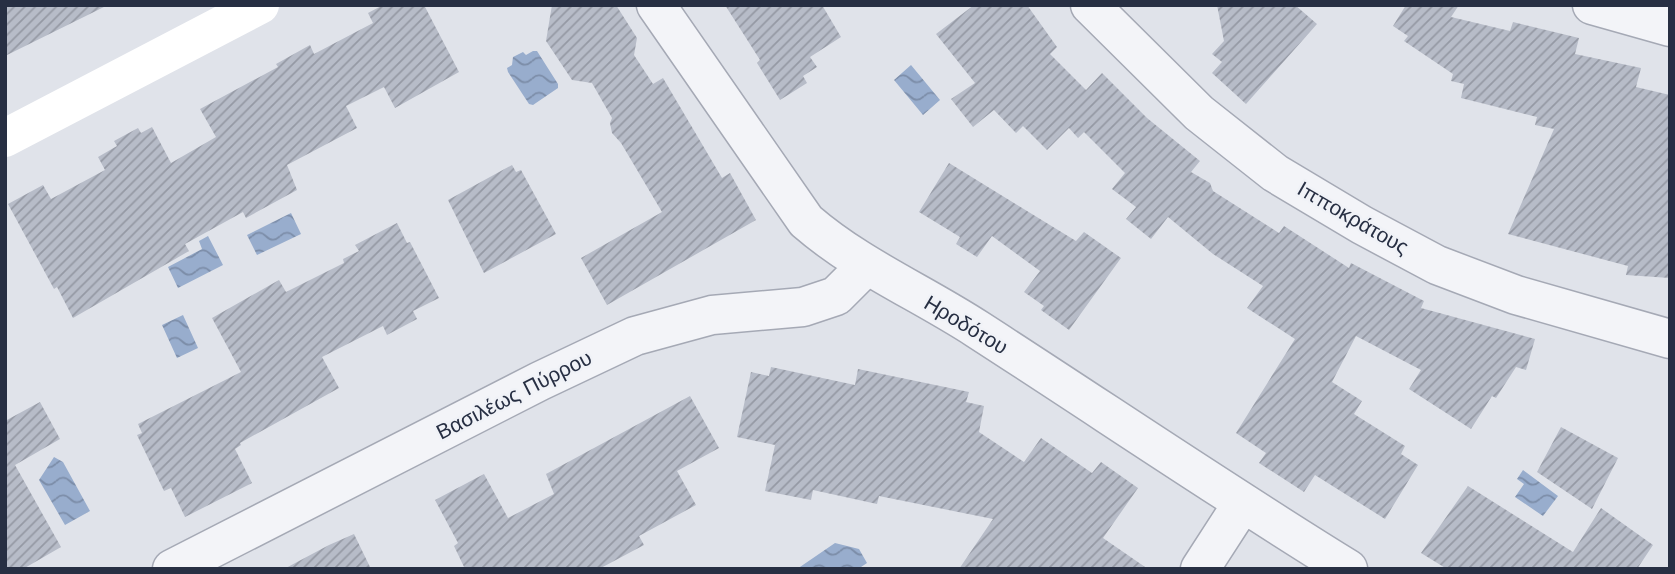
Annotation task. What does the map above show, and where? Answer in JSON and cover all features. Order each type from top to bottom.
[{"type":"street","name":"Ηροδότου","points":[[656,5],[806,221],[828,240],[866,266],[974,327],[1242,504],[1349,569]]},
{"type":"street","name":"Ιπποκράτους","points":[[1090,5],[1199,113],[1275,173],[1362,225],[1437,265],[1516,295],[1670,339]]},
{"type":"street","points":[[1592,5],[1670,26]]},
{"type":"street","points":[[5,138],[246,9]]},
{"type":"street","name":"Βασιλέως Πύρρου","points":[[172,569],[635,335],[712,315],[803,307],[836,296],[866,266]]},
{"type":"street","points":[[1200,569],[1242,504]]},
{"type":"water","points":[[537,51],[558,88],[533,105],[529,104],[507,68],[512,65],[513,57]]},
{"type":"water","points":[[911,65],[940,100],[923,115],[894,80]]},
{"type":"water","points":[[291,213],[301,234],[257,255],[247,235]]},
{"type":"water","points":[[208,236],[223,265],[178,288],[168,267],[202,249],[199,241]]},
{"type":"water","points":[[183,315],[198,348],[177,358],[162,325]]},
{"type":"water","points":[[54,457],[63,462],[90,511],[65,525],[39,480]]},
{"type":"water","points":[[1523,470],[1558,496],[1543,516],[1515,497],[1524,484],[1517,479]]},
{"type":"water","points":[[835,543],[859,549],[867,563],[858,569],[797,569]]},
{"type":"building","points":[[5,5],[108,5],[5,56]]},
{"type":"building","points":[[383,5],[424,5],[459,72],[395,108],[384,87],[346,106],[357,128],[287,165],[297,190],[246,218],[243,212],[185,244],[189,251],[73,318],[57,287],[54,289],[8,204],[43,185],[51,199],[105,170],[98,157],[117,146],[114,141],[138,128],[141,133],[152,127],[171,163],[216,137],[200,109],[278,67],[276,64],[310,45],[314,54],[373,23],[368,13]]},
{"type":"building","points":[[552,5],[616,5],[637,38],[634,55],[653,84],[663,78],[722,178],[730,173],[756,220],[607,305],[581,258],[662,212],[621,143],[612,133],[612,118],[592,83],[572,80],[546,41]]},
{"type":"building","points":[[725,5],[822,5],[841,37],[810,57],[817,67],[803,76],[807,83],[780,100],[757,63],[760,60]]},
{"type":"building","points":[[974,5],[1027,5],[1057,47],[1050,54],[1086,90],[1102,73],[1147,118],[1200,161],[1191,172],[1210,183],[1213,191],[1279,233],[1284,226],[1349,268],[1351,263],[1424,301],[1421,308],[1535,339],[1526,370],[1516,367],[1496,398],[1492,396],[1471,429],[1409,389],[1421,370],[1356,336],[1332,382],[1362,401],[1354,414],[1405,446],[1401,454],[1418,465],[1385,519],[1315,475],[1304,492],[1259,463],[1266,453],[1236,433],[1295,339],[1247,308],[1263,286],[1213,254],[1168,217],[1151,239],[1126,219],[1136,207],[1112,189],[1125,173],[1084,132],[1078,138],[1069,128],[1047,150],[1023,126],[1016,133],[994,110],[973,127],[951,99],[975,83],[936,34]]},
{"type":"building","points":[[1217,5],[1295,5],[1317,24],[1246,104],[1212,73],[1222,62],[1212,54],[1224,41]]},
{"type":"building","points":[[1406,5],[1459,5],[1451,17],[1510,31],[1513,22],[1579,38],[1575,54],[1641,68],[1636,87],[1670,95],[1670,278],[1626,275],[1628,266],[1508,234],[1554,129],[1535,125],[1537,117],[1461,98],[1464,84],[1451,81],[1453,74],[1404,41],[1408,36],[1393,26]]},
{"type":"building","points":[[949,163],[1076,241],[1084,232],[1121,258],[1069,330],[1041,310],[1044,306],[1024,292],[1040,271],[992,236],[977,257],[956,244],[960,237],[919,212]]},
{"type":"building","points":[[512,165],[516,172],[521,170],[556,234],[484,273],[448,200]]},
{"type":"building","points":[[397,223],[439,298],[413,311],[417,319],[387,335],[383,326],[322,357],[339,388],[240,443],[235,449],[252,483],[185,517],[171,488],[164,491],[137,435],[142,433],[138,424],[241,372],[212,318],[279,280],[286,292],[344,263],[343,259],[359,251],[355,245]]},
{"type":"building","points":[[771,367],[855,385],[858,369],[969,392],[966,402],[984,406],[979,432],[1024,462],[1041,438],[1092,473],[1101,462],[1138,488],[1103,538],[1148,569],[959,569],[993,519],[879,496],[877,504],[813,490],[811,500],[765,491],[775,445],[737,437],[751,372],[769,376]]},
{"type":"building","points":[[690,396],[719,448],[677,471],[696,505],[639,536],[644,545],[599,569],[465,569],[454,546],[458,543],[435,500],[484,474],[508,518],[554,494],[546,474]]},
{"type":"building","points":[[40,402],[60,439],[15,465],[61,547],[23,569],[5,569],[5,421]]},
{"type":"building","points":[[1561,427],[1618,458],[1592,509],[1537,472]]},
{"type":"building","points":[[1468,486],[1573,552],[1601,508],[1653,545],[1637,569],[1447,569],[1421,553]]},
{"type":"building","points":[[354,534],[371,569],[284,569],[329,545]]}]
